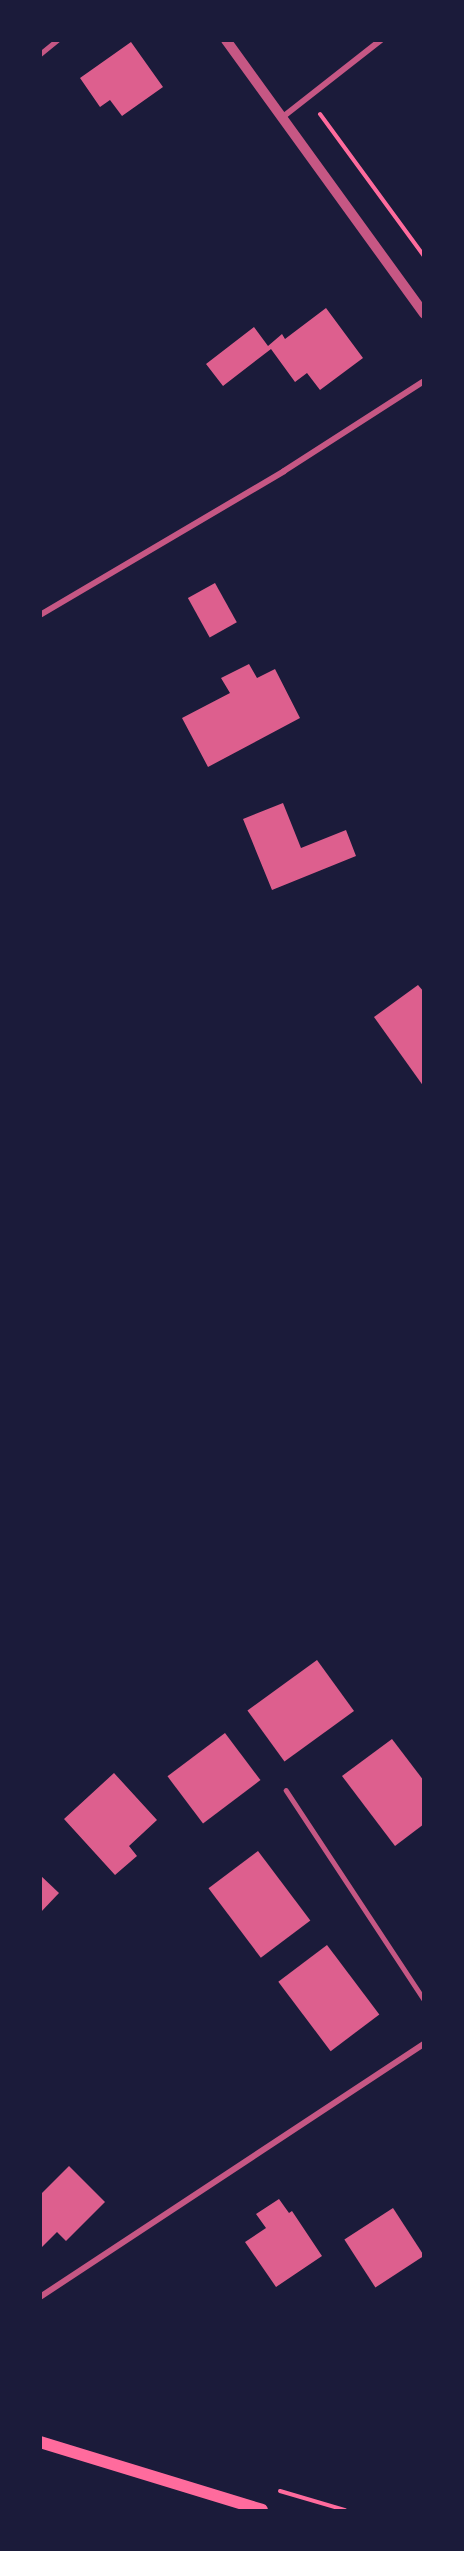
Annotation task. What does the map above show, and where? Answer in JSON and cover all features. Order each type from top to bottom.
[{"type":"main road","points":[[40,2442],[262,2511]]},
{"type":"street","points":[[226,40],[284,116],[423,315]]},
{"type":"street","points":[[284,116],[381,40]]},
{"type":"street","points":[[40,615],[284,471],[423,381]]},
{"type":"street","points":[[40,2297],[423,2044]]},
{"type":"lane","points":[[40,54],[57,40]]},
{"type":"lane","points":[[286,1790],[423,1999]]},
{"type":"path","points":[[308,97],[423,256]]},
{"type":"building","points":[[131,42],[163,87],[122,116],[110,100],[100,107],[80,78]]},
{"type":"building","points":[[326,308],[363,358],[320,390],[307,373],[295,382],[271,349],[223,386],[206,364],[254,327],[268,346],[282,334],[285,339]]},
{"type":"building","points":[[215,583],[237,622],[210,637],[188,598]]},
{"type":"building","points":[[249,664],[257,678],[275,669],[300,718],[208,767],[182,718],[230,693],[221,678]]},
{"type":"building","points":[[283,803],[301,848],[346,830],[356,856],[272,890],[243,819]]},
{"type":"building","points":[[418,985],[424,992],[424,1087],[374,1017]]},
{"type":"building","points":[[317,1660],[354,1711],[284,1762],[247,1711]]},
{"type":"building","points":[[225,1733],[261,1780],[203,1823],[167,1776]]},
{"type":"building","points":[[392,1739],[424,1781],[424,1824],[395,1846],[342,1776]]},
{"type":"building","points":[[114,1773],[157,1820],[129,1846],[137,1856],[115,1875],[64,1819]]},
{"type":"building","points":[[258,1851],[310,1920],[261,1958],[208,1888]]},
{"type":"building","points":[[40,1875],[59,1893],[40,1913]]},
{"type":"building","points":[[327,1945],[379,2014],[331,2051],[278,1982]]},
{"type":"building","points":[[69,2166],[105,2202],[66,2241],[57,2232],[40,2249],[40,2195]]},
{"type":"building","points":[[279,2199],[289,2213],[292,2211],[322,2256],[276,2287],[245,2242],[266,2228],[256,2214]]},
{"type":"building","points":[[393,2208],[424,2256],[375,2287],[344,2240]]}]
